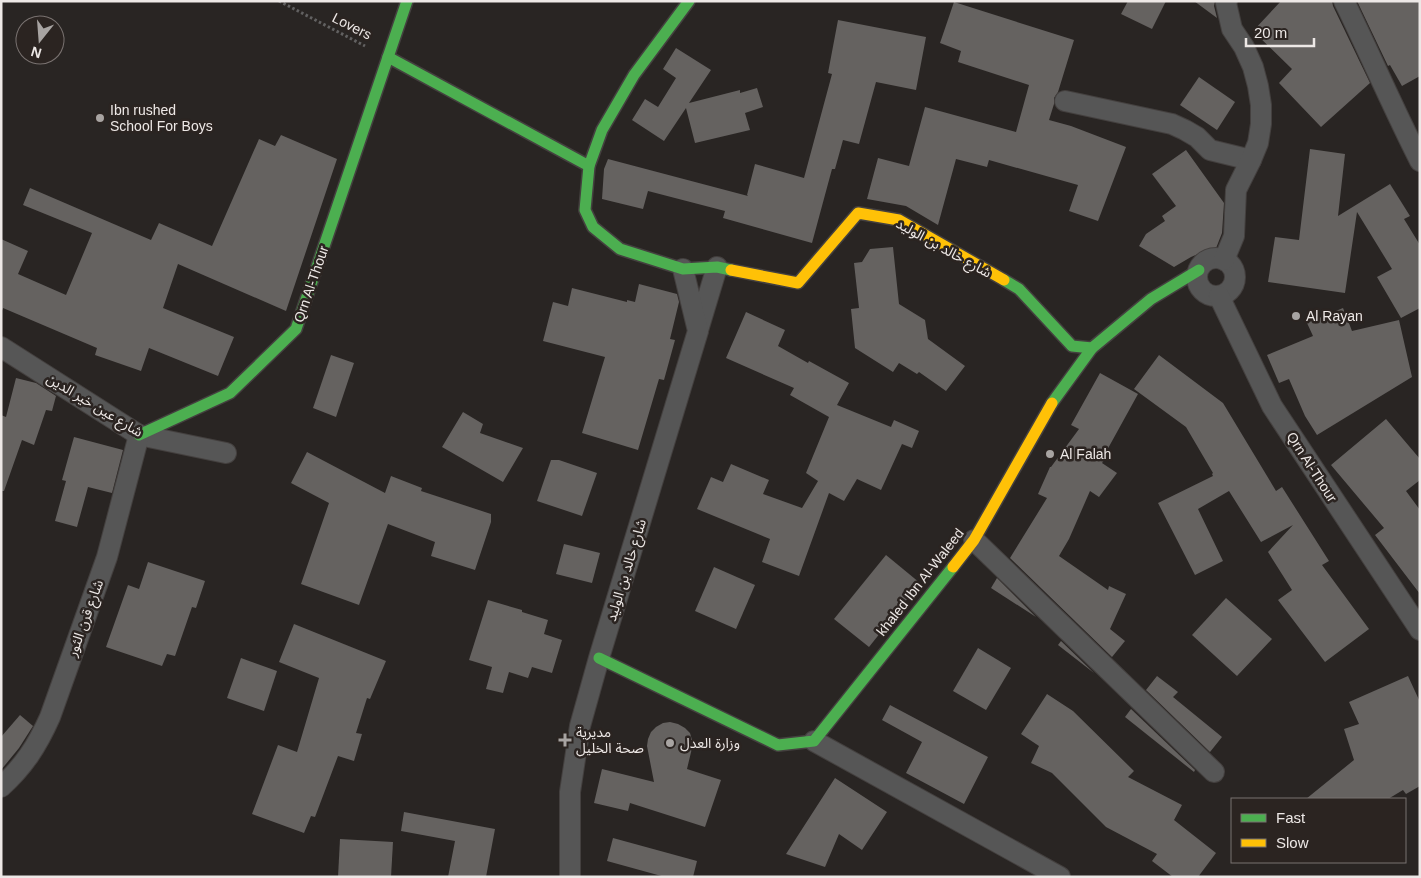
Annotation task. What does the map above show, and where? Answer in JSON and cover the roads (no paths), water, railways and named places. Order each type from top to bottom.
[{"type":"street","points":[[407,1],[388,57],[589,166]]},
{"type":"street","name":"شارع خالد بن الوليد","points":[[689,1],[634,75],[602,130],[589,166],[585,210],[593,227],[620,249],[682,269],[717,267],[798,283],[858,213],[899,220],[1019,289],[1072,346],[1092,348]]},
{"type":"street","points":[[1224,260],[1234,236],[1236,190],[1258,143],[1261,124],[1258,86],[1244,47],[1232,29],[1227,1]]},
{"type":"street","points":[[1344,1],[1420,161]]},
{"type":"street","name":"Qrn Al-Thour","points":[[139,435],[230,393],[296,330],[388,57]]},
{"type":"street","points":[[1065,102],[1172,124],[1198,137],[1210,150],[1251,160]]},
{"type":"street","points":[[1208,260],[1224,260],[1233,270],[1235,276],[1234,283],[1225,294],[1219,296],[1207,294],[1198,280],[1199,270],[1208,260]]},
{"type":"street","name":"شارع خالد بن الوليد","points":[[570,877],[570,792],[580,726],[717,267]]},
{"type":"street","points":[[682,269],[698,331]]},
{"type":"street","name":"khaled Ibn Al-Waleed","points":[[814,741],[974,540],[1049,408],[1092,348],[1151,299],[1199,270]]},
{"type":"street","name":"Qrn Al-Thour","points":[[1219,296],[1272,406],[1420,630]]},
{"type":"street","name":"شارع عين خير الدين","points":[[1,347],[139,435],[226,453]]},
{"type":"street","name":"شارع قرن الثور","points":[[1,787],[29,757],[50,717],[107,556],[139,435]]},
{"type":"street","points":[[974,540],[1214,772]]},
{"type":"street","points":[[599,658],[778,745],[814,741],[1060,877]]},
{"type":"place","name":"Ibn rushed School For Boys","points":[[100,118]]},
{"type":"place","name":"Al Rayan","points":[[1296,316]]},
{"type":"place","name":"Al Falah","points":[[1050,454]]},
{"type":"place","name":"مديرية صحة الخليل","points":[[565,740]]},
{"type":"place","name":"وزارة العدل","points":[[670,743]]}]
